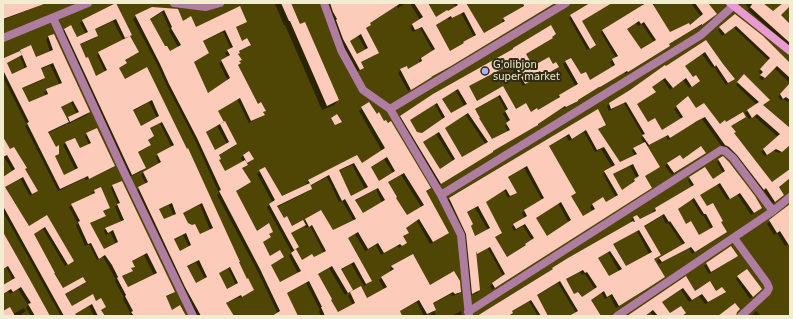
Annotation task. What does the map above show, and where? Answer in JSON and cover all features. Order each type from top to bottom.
[{"type":"street","points":[[3,38],[88,3]]},
{"type":"street","points":[[174,3],[206,7],[220,3]]},
{"type":"street","points":[[324,3],[341,50],[363,90],[390,109],[441,195],[461,235],[469,314],[721,150],[725,150],[733,158],[773,211]]},
{"type":"street","points":[[390,109],[566,3]]},
{"type":"street","points":[[441,195],[701,35],[732,4],[790,51]]},
{"type":"street","points":[[53,18],[123,170],[193,316]]},
{"type":"street","points":[[616,316],[734,238],[773,211],[790,197]]},
{"type":"street","points":[[734,238],[769,288],[767,292],[741,316]]},
{"type":"building","points":[[3,3],[44,3],[44,4],[3,19]]},
{"type":"building","points":[[116,3],[132,35],[130,36],[139,52],[125,60],[127,63],[119,68],[125,79],[147,67],[187,149],[188,148],[239,262],[254,290],[242,297],[241,295],[226,303],[234,316],[201,316],[185,287],[138,187],[148,182],[143,172],[161,162],[157,154],[174,145],[162,122],[150,128],[154,136],[148,140],[151,145],[138,152],[146,168],[132,175],[64,29],[71,25],[77,37],[88,32],[82,20]],"holes":[[[116,19],[125,38],[130,36],[98,52],[107,70],[96,76],[88,57],[86,58],[80,44],[98,36],[95,29]],[[152,100],[159,116],[141,126],[133,110]],[[172,203],[176,214],[164,219],[159,209]],[[202,203],[213,228],[200,234],[195,224],[192,225],[188,223],[183,213]],[[186,233],[191,245],[180,251],[174,239]],[[199,260],[207,277],[196,283],[187,266]],[[230,267],[238,283],[227,289],[219,273]]]},
{"type":"building","points":[[281,3],[291,3],[300,24],[305,22],[339,100],[327,106]]},
{"type":"building","points":[[330,3],[401,3],[370,23],[371,25],[366,28],[379,53],[361,62],[364,68],[360,70],[343,39],[336,20],[337,19]],"holes":[[[361,34],[368,48],[357,54],[350,41]]]},
{"type":"building","points":[[414,3],[428,3],[436,17],[458,5],[456,3],[466,3],[484,33],[505,21],[503,18],[524,6],[523,3],[555,3],[411,90],[400,69],[407,66],[408,69],[422,61],[421,58],[435,49],[422,27],[415,30],[412,24],[423,17]],"holes":[[[464,12],[476,35],[450,51],[436,25],[451,16],[452,18]]]},
{"type":"building","points":[[590,3],[612,3],[582,21],[596,45],[590,49],[570,15]]},
{"type":"building","points":[[646,3],[652,3],[670,32],[689,23],[690,25],[703,14],[695,3],[708,3],[717,14],[628,72],[627,71],[599,87],[578,101],[566,107],[565,106],[538,125],[441,184],[400,116],[433,94],[513,49],[551,25],[556,34],[552,37],[553,38],[526,54],[533,66],[549,57],[553,64],[556,62],[559,67],[543,76],[540,71],[529,78],[531,81],[525,84],[513,63],[469,86],[477,101],[503,86],[516,109],[526,103],[531,112],[537,108],[538,110],[578,84],[565,61],[571,58],[581,74],[586,72],[590,80],[615,65],[612,59],[618,56],[602,30]],"holes":[[[639,21],[641,24],[644,22],[656,40],[641,49],[627,29]],[[458,89],[467,104],[451,113],[442,99]],[[500,95],[508,109],[505,111],[510,120],[506,123],[510,130],[492,139],[475,109]],[[437,103],[445,117],[422,133],[417,132],[410,120]],[[468,113],[488,142],[462,157],[445,128]],[[439,132],[455,159],[440,169],[423,142]]]},
{"type":"building","points":[[753,3],[763,3],[773,11],[783,3],[790,3],[790,6],[781,15],[790,24],[790,43],[750,7]]},
{"type":"building","points":[[240,6],[247,22],[236,27],[242,41],[247,38],[251,45],[239,51],[240,53],[238,54],[242,60],[239,61],[241,63],[238,65],[258,104],[261,102],[266,111],[263,112],[265,115],[251,121],[240,98],[218,111],[237,144],[219,155],[221,159],[219,160],[225,171],[245,160],[248,165],[242,168],[251,182],[236,191],[257,231],[269,223],[273,232],[269,234],[271,237],[263,242],[270,256],[280,250],[284,257],[271,265],[280,282],[301,271],[291,253],[296,249],[302,260],[312,254],[314,257],[326,251],[312,225],[309,227],[305,219],[321,210],[333,230],[356,219],[345,199],[342,201],[329,175],[311,185],[308,180],[357,155],[362,163],[385,148],[361,107],[369,102],[377,114],[379,112],[384,121],[386,120],[388,123],[391,121],[431,188],[426,191],[449,233],[433,242],[419,219],[406,228],[409,233],[403,236],[407,243],[402,246],[400,244],[384,253],[378,243],[368,249],[358,232],[348,238],[372,281],[366,284],[354,262],[341,269],[353,290],[348,293],[332,266],[318,274],[338,312],[355,303],[350,292],[361,286],[367,298],[387,287],[381,277],[394,269],[391,266],[413,254],[430,285],[454,271],[460,281],[461,292],[455,294],[453,292],[433,303],[436,310],[427,314],[419,300],[400,311],[402,316],[325,316],[309,281],[287,293],[298,316],[272,316],[280,311],[260,269],[219,191],[221,190],[197,138],[135,15],[152,7],[178,9],[183,21],[191,16],[196,27]],"holes":[[[164,10],[172,27],[171,28],[181,45],[170,51],[167,46],[165,46],[150,19]],[[225,30],[233,47],[227,50],[230,55],[221,60],[230,78],[208,93],[194,62],[209,53],[203,41]],[[220,124],[229,142],[215,150],[206,132]],[[387,157],[395,171],[379,181],[371,167]],[[354,163],[368,187],[351,196],[339,170]],[[404,173],[424,205],[407,215],[396,198],[397,197],[388,182]],[[378,188],[385,200],[363,213],[355,200]]]},
{"type":"building","points":[[735,14],[763,36],[790,63],[790,78],[777,66],[765,78],[760,75],[763,72],[760,69],[770,58],[736,26],[725,34],[719,27]]},
{"type":"building","points":[[54,34],[90,112],[70,122],[68,117],[79,112],[73,101],[61,107],[69,122],[48,132],[56,147],[59,145],[59,154],[55,156],[64,175],[78,168],[65,142],[75,138],[80,148],[91,143],[86,133],[97,128],[115,166],[89,179],[88,176],[60,189],[27,123],[29,122],[3,70],[3,56],[4,58],[20,51],[22,55],[7,63],[12,74],[27,67],[20,50],[31,45],[36,57],[53,50],[48,36]],"holes":[[[53,63],[62,83],[46,89],[48,94],[29,102],[22,88],[45,78],[41,68]]]},
{"type":"building","points":[[706,40],[735,79],[728,83],[705,52],[685,66],[693,77],[696,75],[700,81],[692,87],[686,78],[673,88],[665,78],[652,87],[656,92],[637,104],[648,122],[655,118],[662,130],[683,117],[676,106],[688,96],[696,108],[704,103],[720,124],[725,120],[726,122],[743,112],[746,117],[731,126],[736,132],[734,133],[772,182],[790,169],[790,178],[779,187],[784,195],[775,202],[766,188],[764,190],[737,155],[725,145],[705,117],[670,138],[668,135],[649,145],[642,135],[645,134],[626,102],[611,109],[609,103],[665,65],[666,66]]},
{"type":"building","points":[[744,74],[770,100],[763,105],[790,128],[790,145],[782,152],[776,149],[767,155],[763,149],[780,134],[757,114],[752,118],[747,110],[759,102],[737,82]]},
{"type":"building","points":[[790,83],[790,100],[786,97],[783,99],[780,94]]},
{"type":"building","points":[[598,109],[606,125],[598,129],[620,162],[637,154],[633,148],[645,142],[660,167],[645,176],[652,188],[495,288],[492,283],[505,274],[490,247],[477,254],[476,251],[480,290],[472,294],[466,234],[449,198]],"holes":[[[586,130],[597,150],[604,147],[615,165],[604,171],[618,195],[606,202],[603,197],[592,204],[595,209],[583,216],[571,196],[576,193],[549,146],[569,134],[572,139]],[[633,164],[639,176],[634,179],[635,181],[622,190],[613,174]],[[527,166],[544,198],[524,210],[527,216],[513,224],[516,229],[525,224],[534,238],[507,257],[495,237],[502,233],[486,202],[506,189],[510,196],[517,193],[508,177]],[[561,202],[571,220],[547,236],[536,218]],[[478,206],[490,228],[475,236],[471,226],[473,224],[467,212]]]},
{"type":"building","points":[[337,114],[342,122],[335,125],[331,118]]},
{"type":"building","points":[[3,137],[10,149],[14,147],[27,168],[25,169],[38,191],[32,194],[23,177],[5,187],[29,226],[47,215],[74,261],[68,265],[45,227],[34,234],[54,273],[63,288],[83,277],[86,282],[65,294],[72,306],[93,294],[96,301],[101,298],[106,307],[101,310],[105,316],[98,316],[92,304],[75,314],[77,316],[64,316],[3,206],[3,177],[15,169],[7,155],[3,157]]},
{"type":"building","points":[[701,146],[706,153],[674,173],[667,163],[680,155],[683,159]]},
{"type":"building","points":[[249,151],[254,159],[247,163],[243,155]]},
{"type":"building","points":[[723,156],[729,162],[755,196],[762,208],[754,213],[740,193],[730,199],[720,183],[700,195],[707,206],[713,203],[727,232],[695,252],[691,247],[662,262],[659,258],[685,243],[664,214],[644,226],[661,255],[654,259],[665,277],[619,306],[612,294],[607,297],[604,291],[591,300],[601,316],[569,316],[578,311],[560,281],[537,295],[548,316],[541,316],[531,300],[512,311],[513,313],[508,316],[477,316],[553,269],[552,268],[568,258],[633,221],[635,222],[633,217],[637,215],[640,219],[656,211],[655,208],[694,185],[689,177],[705,167],[713,179],[725,171],[718,159]],"holes":[[[694,198],[704,214],[706,214],[713,227],[699,235],[691,221],[686,224],[678,209]],[[639,230],[652,252],[626,266],[613,244]],[[610,251],[622,269],[609,276],[598,258]],[[583,270],[585,273],[587,272],[597,287],[582,297],[578,292],[574,294],[566,279]]]},
{"type":"building","points":[[265,167],[282,196],[310,183],[312,189],[277,206],[284,218],[287,216],[292,226],[303,220],[306,225],[291,233],[299,247],[294,250],[269,204],[275,200],[259,170]]},
{"type":"building","points":[[122,181],[175,292],[166,296],[172,310],[180,305],[186,316],[134,316],[112,265],[105,255],[99,259],[91,243],[88,244],[78,222],[80,221],[71,204],[95,193],[94,190],[101,187],[110,208],[103,211],[106,216],[90,223],[104,249],[118,242],[113,230],[108,233],[105,228],[124,220],[117,204],[120,203],[112,185]],"holes":[[[147,253],[157,273],[128,287],[122,276],[133,271],[131,268],[135,267],[132,261]]]},
{"type":"building","points":[[790,204],[790,247],[780,231],[777,233],[769,220]]},
{"type":"building","points":[[3,232],[50,316],[35,316],[28,304],[31,303],[21,287],[13,292],[11,289],[3,294],[3,285],[15,278],[8,266],[3,269]]},
{"type":"building","points":[[731,246],[738,256],[711,272],[706,263]]},
{"type":"building","points":[[747,269],[762,289],[753,297],[737,276]]},
{"type":"building","points":[[686,276],[695,291],[710,281],[716,291],[722,287],[726,292],[708,302],[702,294],[692,300],[683,288],[662,302],[670,313],[681,306],[686,313],[682,316],[658,316],[653,310],[645,316],[627,316]]},
{"type":"building","points":[[735,303],[740,309],[736,316],[718,316]]},
{"type":"building","points":[[10,307],[15,316],[3,316],[3,311]]},
{"type":"place","name":"G'olibjon super market","points":[[485,71]]}]
